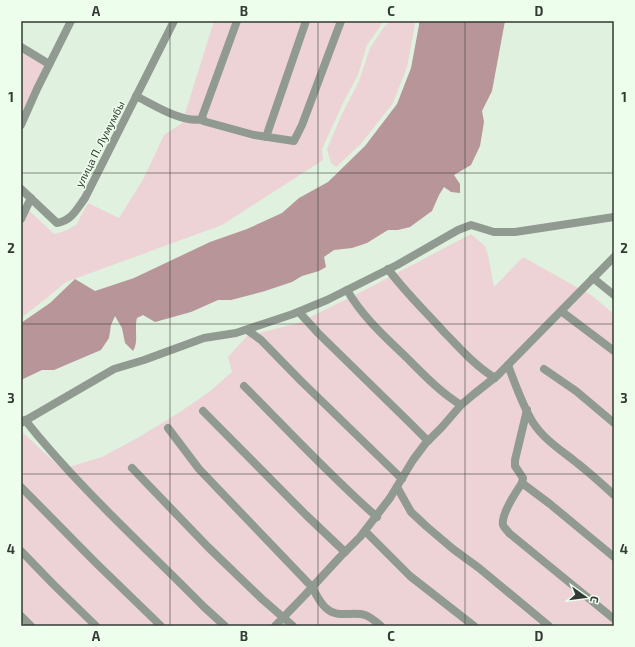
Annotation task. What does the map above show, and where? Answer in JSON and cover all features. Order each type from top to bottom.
[{"type":"street","points":[[21,125],[71,21]]},
{"type":"street","name":"улица П. Лумумбы","points":[[21,189],[57,223],[64,222],[72,216],[85,198],[174,21]]},
{"type":"street","points":[[237,21],[202,117],[203,121],[254,135],[294,141],[341,21]]},
{"type":"street","points":[[266,137],[306,21]]},
{"type":"street","points":[[21,47],[49,64]]},
{"type":"street","points":[[136,96],[189,120],[203,118]]},
{"type":"street","points":[[21,219],[31,198]]},
{"type":"street","points":[[225,626],[204,607],[85,488],[38,436],[23,422],[114,369],[144,360],[204,338],[247,330],[299,312],[347,290],[458,230],[471,225],[494,232],[515,232],[614,217]]},
{"type":"street","points":[[275,626],[365,532],[390,498],[417,455],[461,405],[495,378],[614,257]]},
{"type":"street","points":[[388,269],[400,285],[471,360],[486,373],[495,378]]},
{"type":"street","points":[[593,278],[614,294]]},
{"type":"street","points":[[347,290],[358,307],[376,328],[445,394],[461,405]]},
{"type":"street","points":[[561,311],[614,351]]},
{"type":"street","points":[[299,312],[318,333],[428,441]]},
{"type":"street","points":[[247,330],[261,340],[402,478]]},
{"type":"street","points":[[508,365],[522,401],[532,421],[542,434],[614,495]]},
{"type":"street","points":[[544,369],[576,391],[614,423]]},
{"type":"street","points":[[244,386],[304,447],[377,517]]},
{"type":"street","points":[[527,410],[515,460],[515,466],[522,478],[522,483],[505,512],[503,525],[505,529],[514,537],[614,619]]},
{"type":"street","points":[[203,411],[306,515],[345,552]]},
{"type":"street","points":[[168,428],[199,470],[312,587],[326,609],[340,615],[356,614],[366,616],[375,620],[381,626]]},
{"type":"street","points":[[132,468],[208,547],[293,626]]},
{"type":"street","points":[[522,483],[614,557]]},
{"type":"street","points":[[21,487],[161,626]]},
{"type":"street","points":[[397,487],[411,512],[426,526],[452,549],[479,568],[549,626]]},
{"type":"street","points":[[365,532],[410,576],[474,626]]},
{"type":"street","points":[[21,551],[96,626]]},
{"type":"street","points":[[21,616],[31,626]]},
{"type":"shaded area","points":[[214,21],[384,21],[367,45],[358,75],[344,101],[322,149],[323,160],[222,225],[66,282],[21,318],[21,203],[54,234],[65,231],[76,225],[88,203],[119,218],[144,178],[164,135],[182,123]]},
{"type":"shaded area","points":[[390,21],[414,21],[415,24],[407,67],[393,103],[361,144],[336,167],[331,163],[327,149],[342,114],[359,81],[370,48],[384,27]]},
{"type":"shaded area","points":[[419,21],[505,21],[492,91],[482,111],[484,122],[480,146],[471,165],[454,175],[460,184],[460,193],[451,192],[444,187],[432,211],[410,227],[398,230],[388,230],[367,243],[352,248],[334,250],[324,257],[326,267],[319,271],[302,276],[292,282],[231,300],[218,300],[191,312],[155,322],[143,315],[137,318],[136,344],[133,351],[125,343],[122,328],[115,316],[111,325],[109,338],[101,350],[54,370],[42,370],[21,380],[21,323],[50,303],[75,279],[95,291],[134,278],[210,242],[247,229],[282,213],[299,198],[328,182],[365,146],[397,104],[411,68]]},
{"type":"shaded area","points":[[21,48],[45,63],[21,117]]},
{"type":"shaded area","points":[[471,234],[485,246],[494,287],[523,257],[591,295],[614,314],[614,626],[21,626],[21,431],[62,469],[102,457],[139,437],[209,392],[232,372],[228,357],[247,336],[298,323],[359,293]]}]
